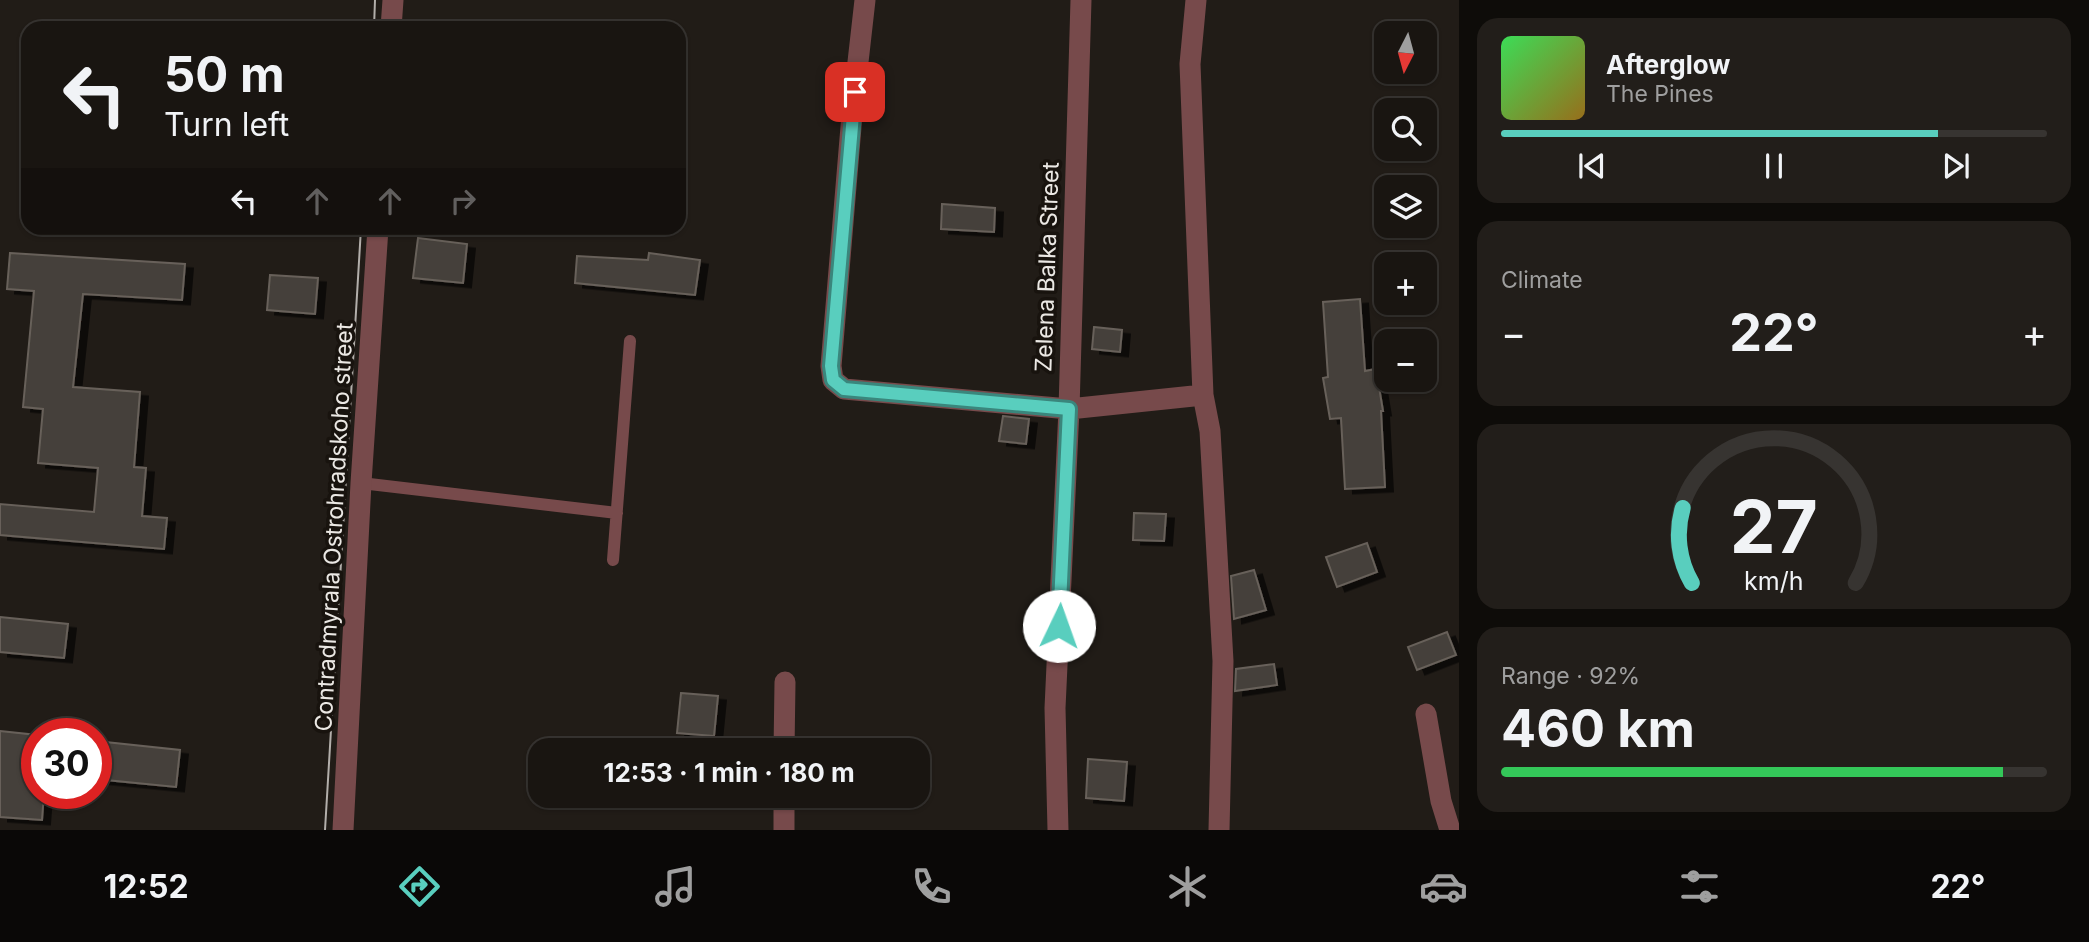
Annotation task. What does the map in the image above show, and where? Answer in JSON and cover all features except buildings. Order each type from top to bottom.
[{"type":"street","points":[[392,21],[393,0]]},
{"type":"street","points":[[865,0],[852,115],[831,366],[833,380],[844,389],[1069,409],[1203,395]]},
{"type":"street","name":"Zelena Balka Street","points":[[1058,830],[1055,708],[1069,409],[1081,0]]},
{"type":"street","points":[[1196,0],[1190,64],[1203,395],[1210,430],[1223,661],[1219,830]]},
{"type":"street","name":"Contradmyrala Ostrohradskoho street","points":[[343,830],[378,235]]},
{"type":"street","points":[[784,738],[785,682]]},
{"type":"street","points":[[1426,714],[1441,801],[1450,830]]},
{"type":"street","points":[[784,808],[784,830]]},
{"type":"lane","points":[[613,560],[630,341]]},
{"type":"lane","points":[[361,484],[617,513]]},
{"type":"tram line","points":[[374,21],[375,0]]},
{"type":"tram line","points":[[325,830],[361,235]]},
{"type":"route","points":[[855,92],[831,366],[833,380],[844,389],[1069,409],[1059,626]]}]
